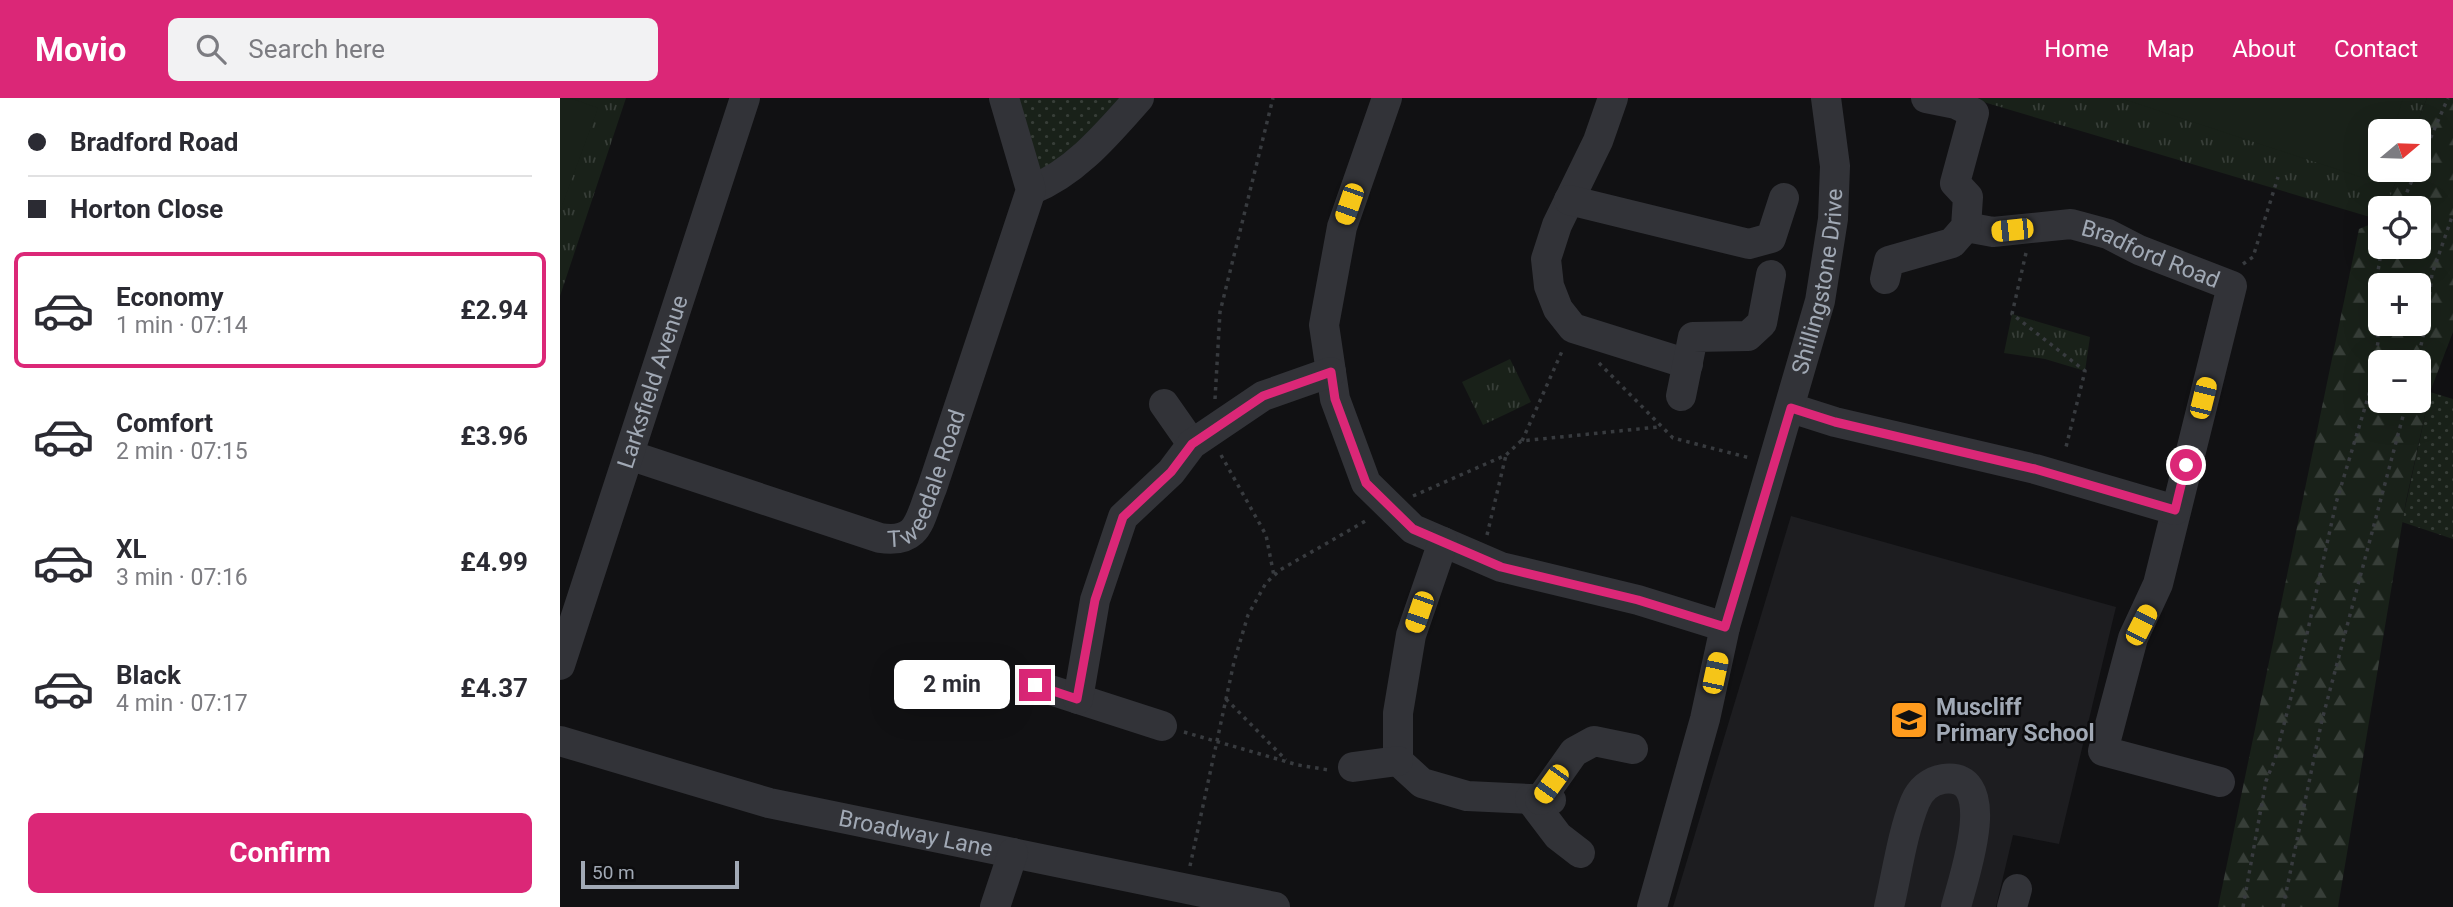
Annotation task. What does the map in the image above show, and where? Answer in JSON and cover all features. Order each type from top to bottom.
[{"type":"street","name":"Larksfield Avenue","points":[[560,665],[745,98]]},
{"type":"street","points":[[1004,98],[1031,190],[1055,181],[1108,132],[1139,98]]},
{"type":"street","points":[[1387,98],[1342,227],[1324,325],[1335,399],[1366,483],[1413,529],[1501,567],[1638,600],[1725,627]]},
{"type":"street","points":[[1613,98],[1598,141],[1569,200],[1546,258],[1549,286],[1558,309],[1573,328],[1690,350],[1748,336],[1762,323],[1772,275]]},
{"type":"street","name":"Shillingstone Drive","points":[[1652,907],[1705,719],[1725,627],[1820,301],[1833,219],[1835,166],[1826,98]]},
{"type":"street","points":[[1885,279],[1889,261],[1952,243],[1966,227],[1968,197],[1955,183],[1974,113],[1956,104],[1926,98]]},
{"type":"street","name":"Tweedale Road","points":[[629,455],[880,538],[899,541],[914,533],[932,488],[1031,190]]},
{"type":"street","points":[[1569,200],[1749,244],[1771,238],[1784,198]]},
{"type":"street","name":"Bradford Road","points":[[1966,227],[1993,232],[2071,224],[2108,234],[2138,250],[2234,278],[2158,584],[2133,638],[2103,751],[2220,782]]},
{"type":"street","points":[[1681,396],[1690,350]]},
{"type":"street","points":[[1077,699],[1095,600],[1123,517],[1171,472],[1200,438],[1263,396],[1331,372]]},
{"type":"street","points":[[1164,404],[1200,438]]},
{"type":"street","points":[[1791,408],[2058,476],[2175,510]]},
{"type":"street","points":[[1443,542],[1412,635],[1398,713],[1398,761],[1422,783],[1456,793],[1540,800]]},
{"type":"street","points":[[1035,685],[1162,726]]},
{"type":"street","name":"Broadway Lane","points":[[560,741],[769,803],[1275,907]]},
{"type":"street","points":[[1540,800],[1574,752],[1594,741],[1633,749]]},
{"type":"street","points":[[1353,767],[1398,761]]},
{"type":"street","points":[[1889,907],[1915,800],[1927,785],[1943,779],[1958,780],[1969,787],[1975,798],[1976,819],[1956,907]]},
{"type":"street","points":[[1540,800],[1558,836],[1580,853]]},
{"type":"street","points":[[995,907],[1013,853]]},
{"type":"path","points":[[1273,98],[1220,312],[1215,400],[1200,438],[1266,536],[1274,576]]},
{"type":"path","points":[[2405,196],[2448,98]]},
{"type":"path","points":[[2234,278],[2253,257],[2278,177]]},
{"type":"path","points":[[2420,350],[2432,274],[2453,214]]},
{"type":"path","points":[[2031,228],[2012,314],[2085,371],[2058,476]]},
{"type":"path","points":[[2243,907],[2266,781],[2275,760],[2305,643],[2336,503],[2369,394],[2378,342],[2377,277],[2380,259]]},
{"type":"path","points":[[1185,889],[1226,699],[1248,615],[1266,583],[1390,507],[1506,455],[1521,442],[1573,328]]},
{"type":"path","points":[[2283,907],[2322,720],[2404,413]]},
{"type":"path","points":[[1521,442],[1658,427]]},
{"type":"path","points":[[1482,558],[1506,455]]},
{"type":"path","points":[[1226,699],[1289,762]]},
{"type":"path","points":[[1162,726],[1326,771],[1353,767]]},
{"type":"shaded area","name":"Muscliff Primary School","points":[[1791,516],[2116,607],[2059,844],[2013,835],[1996,907],[1673,907]]},
{"type":"green space","points":[[560,98],[626,98],[560,296]]},
{"type":"green space","points":[[560,98],[570,98],[598,108],[560,211]]},
{"type":"green space","points":[[1018,98],[1133,98],[1045,174],[1036,167]]},
{"type":"green space","points":[[1970,98],[2427,98],[2419,119],[2368,119],[2368,182],[2396,182],[2390,196],[2368,196],[2368,216]]},
{"type":"green space","points":[[2120,98],[2403,98],[2397,119],[2368,119],[2368,179]]},
{"type":"green space","points":[[2427,98],[2453,98],[2453,332],[2431,389],[2431,350],[2368,350],[2368,413],[2425,413],[2406,501],[2338,907],[2218,907],[2359,229],[2368,225],[2368,259],[2431,259],[2431,196],[2390,196],[2396,182],[2431,182],[2431,119],[2419,119]]},
{"type":"green space","points":[[2012,314],[2090,337],[2085,371],[2045,359],[2004,353]]},
{"type":"green space","points":[[1510,359],[1531,402],[1483,425],[1462,382]]},
{"type":"green space","points":[[2431,392],[2453,399],[2453,539],[2402,522],[2425,413],[2431,413]]},
{"type":"place","name":"Muscliff Primary School","points":[[1909,720]]},
{"type":"route","points":[[1035,685],[1077,699],[1095,600],[1123,517],[1171,472],[1192,444],[1263,396],[1331,372],[1335,399],[1366,483],[1413,529],[1501,567],[1638,600],[1725,627],[1791,408],[1835,422],[1907,436],[2035,469],[2175,510],[2186,465]]}]
